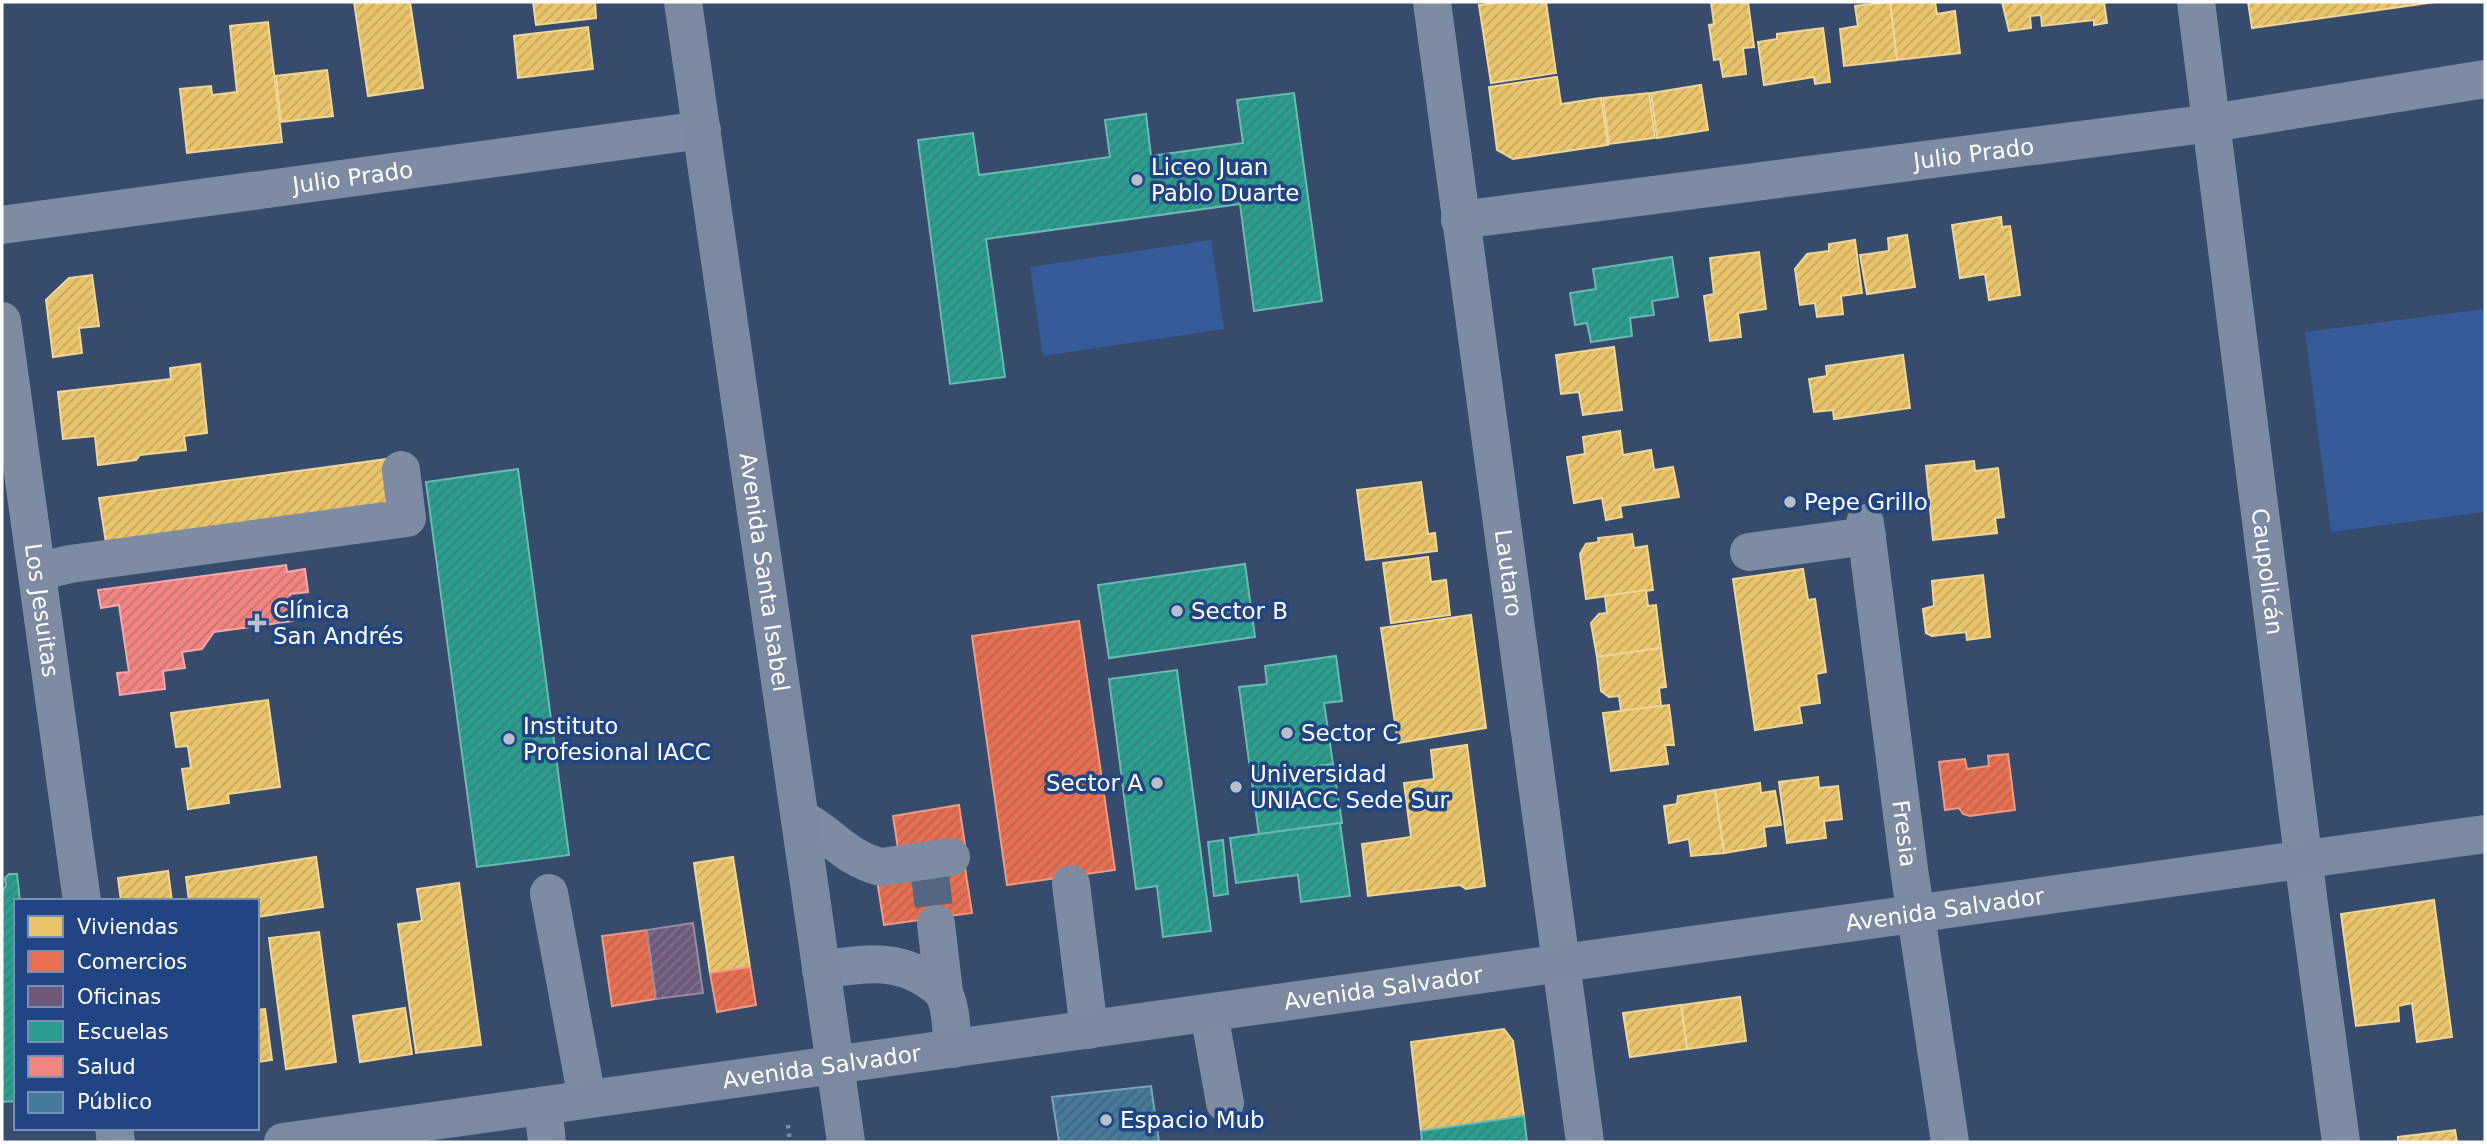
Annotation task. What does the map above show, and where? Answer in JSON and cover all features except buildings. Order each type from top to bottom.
[{"type":"main road","name":"Avenida Santa Isabel","points":[[683,2],[846,1142]]},
{"type":"main road","name":"Avenida Salvador","points":[[283,1142],[545,1124],[587,1099],[2485,834]]},
{"type":"street","name":"Lautaro","points":[[1432,2],[1586,1142]]},
{"type":"street","name":"Caupolicán","points":[[2196,2],[2341,1142]]},
{"type":"street","name":"Julio Prado","points":[[1461,220],[2212,123],[2485,79]]},
{"type":"street","name":"Julio Prado","points":[[2,225],[702,130]]},
{"type":"street","name":"Los Jesuitas","points":[[2,321],[82,899]]},
{"type":"street","points":[[37,572],[70,565],[407,518],[401,470]]},
{"type":"street","name":"Fresia","points":[[1749,552],[1866,529],[1916,912],[1950,1142]]},
{"type":"street","points":[[800,818],[809,822],[842,850],[872,865],[881,867],[936,862]]},
{"type":"street","points":[[1071,884],[1089,1030]]},
{"type":"street","points":[[549,893],[587,1099]]},
{"type":"street","points":[[936,924],[953,1049]]},
{"type":"street","points":[[821,970],[873,962],[895,965],[922,976],[944,993]]},
{"type":"street","points":[[1209,1013],[1225,1103]]},
{"type":"path","points":[[788,1125],[790,1142]]},
{"type":"shaded area","points":[[1211,240],[1224,329],[1043,356],[1030,267]]},
{"type":"shaded area","points":[[2485,309],[2485,512],[2331,532],[2305,332]]},
{"type":"tunnel","points":[[929,868],[936,924]]},
{"type":"place","name":"Liceo Juan Pablo Duarte","points":[[1137,180]]},
{"type":"place","name":"Pepe Grillo","points":[[1790,502]]},
{"type":"place","name":"Sector B","points":[[1177,611]]},
{"type":"place","name":"Clínica San Andrés","points":[[257,623]]},
{"type":"place","name":"Sector C","points":[[1287,733]]},
{"type":"place","name":"Instituto Profesional IACC","points":[[509,739]]},
{"type":"place","name":"Sector A","points":[[1157,783]]},
{"type":"place","name":"Universidad UNIACC Sede Sur","points":[[1236,787]]},
{"type":"place","name":"Espacio Mub","points":[[1106,1120]]}]
